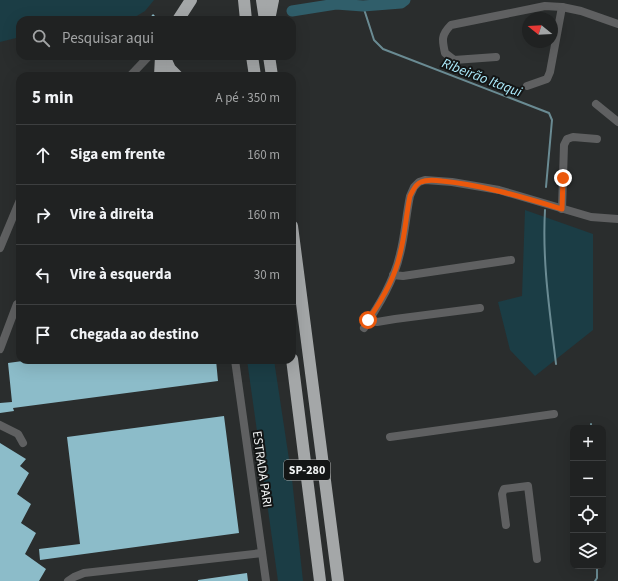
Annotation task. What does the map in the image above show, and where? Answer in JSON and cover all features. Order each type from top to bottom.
[{"type":"highway","points":[[181,16],[191,0]]},
{"type":"highway","points":[[244,0],[246,16]]},
{"type":"highway","points":[[262,0],[264,16]]},
{"type":"highway","points":[[270,16],[273,0]]},
{"type":"highway","points":[[160,72],[161,60]]},
{"type":"highway","points":[[166,60],[173,72]]},
{"type":"highway","points":[[252,60],[254,72]]},
{"type":"highway","points":[[270,60],[271,72]]},
{"type":"highway","name":"SP-280","points":[[296,257],[338,581]]},
{"type":"highway","name":"SP-280","points":[[293,364],[320,581]]},
{"type":"street","points":[[496,56],[454,60],[445,53],[442,42],[444,32],[451,25],[545,6],[562,7],[581,11],[618,24]]},
{"type":"street","points":[[528,86],[547,79],[550,72],[562,7]]},
{"type":"street","points":[[134,72],[145,60]]},
{"type":"street","points":[[596,104],[618,122]]},
{"type":"street","points":[[562,209],[564,145],[567,139],[573,137],[597,139]]},
{"type":"street","points":[[364,328],[386,292],[393,275],[400,255],[410,196],[414,187],[419,182],[425,180],[452,182],[500,190],[591,217],[617,220]]},
{"type":"street","points":[[0,248],[16,210]]},
{"type":"street","points":[[393,275],[403,276],[511,260]]},
{"type":"street","points":[[0,349],[16,307]]},
{"type":"street","points":[[368,320],[377,322],[395,318],[480,308]]},
{"type":"street","name":"ESTRADA PARI","points":[[236,364],[266,581]]},
{"type":"street","points":[[390,438],[554,414]]},
{"type":"street","points":[[0,425],[18,434],[23,443]]},
{"type":"street","points":[[506,525],[502,494],[504,489],[528,486],[537,559]]},
{"type":"street","points":[[68,581],[84,573],[262,553]]},
{"type":"shaded area","points":[[0,0],[154,0],[145,11],[137,16],[16,16],[16,38],[0,42]]},
{"type":"shaded area","points":[[525,210],[593,234],[593,330],[535,376],[510,350],[498,302],[522,296]]},
{"type":"shaded area","points":[[248,364],[275,364],[292,479],[303,581],[278,581]]},
{"type":"building","points":[[8,363],[216,364],[218,381],[13,408],[14,411],[0,413],[0,403],[12,402]]},
{"type":"building","points":[[224,416],[239,533],[40,560],[39,549],[80,544],[67,437]]},
{"type":"building","points":[[0,443],[26,459],[20,466],[29,473],[17,494],[31,504],[21,523],[36,533],[25,554],[46,569],[39,581],[0,581]]},
{"type":"building","points":[[247,573],[248,581],[198,581],[198,580]]},
{"type":"waterway","points":[[292,11],[336,4],[363,6],[401,3],[405,0]]},
{"type":"waterway","name":"Ribeirão Itaqui","points":[[363,6],[374,40],[383,49],[549,113],[552,120],[546,187]]},
{"type":"waterway","name":"Ribeirão Itaqui","points":[[545,210],[544,229],[546,268],[556,364]]},
{"type":"waterway","name":"Ribeirão Itaqui","points":[[595,581],[597,578],[597,569]]},
{"type":"route","points":[[368,320],[386,292],[393,275],[400,255],[410,196],[414,187],[419,182],[425,180],[435,180],[500,190],[562,209],[563,178]]}]
